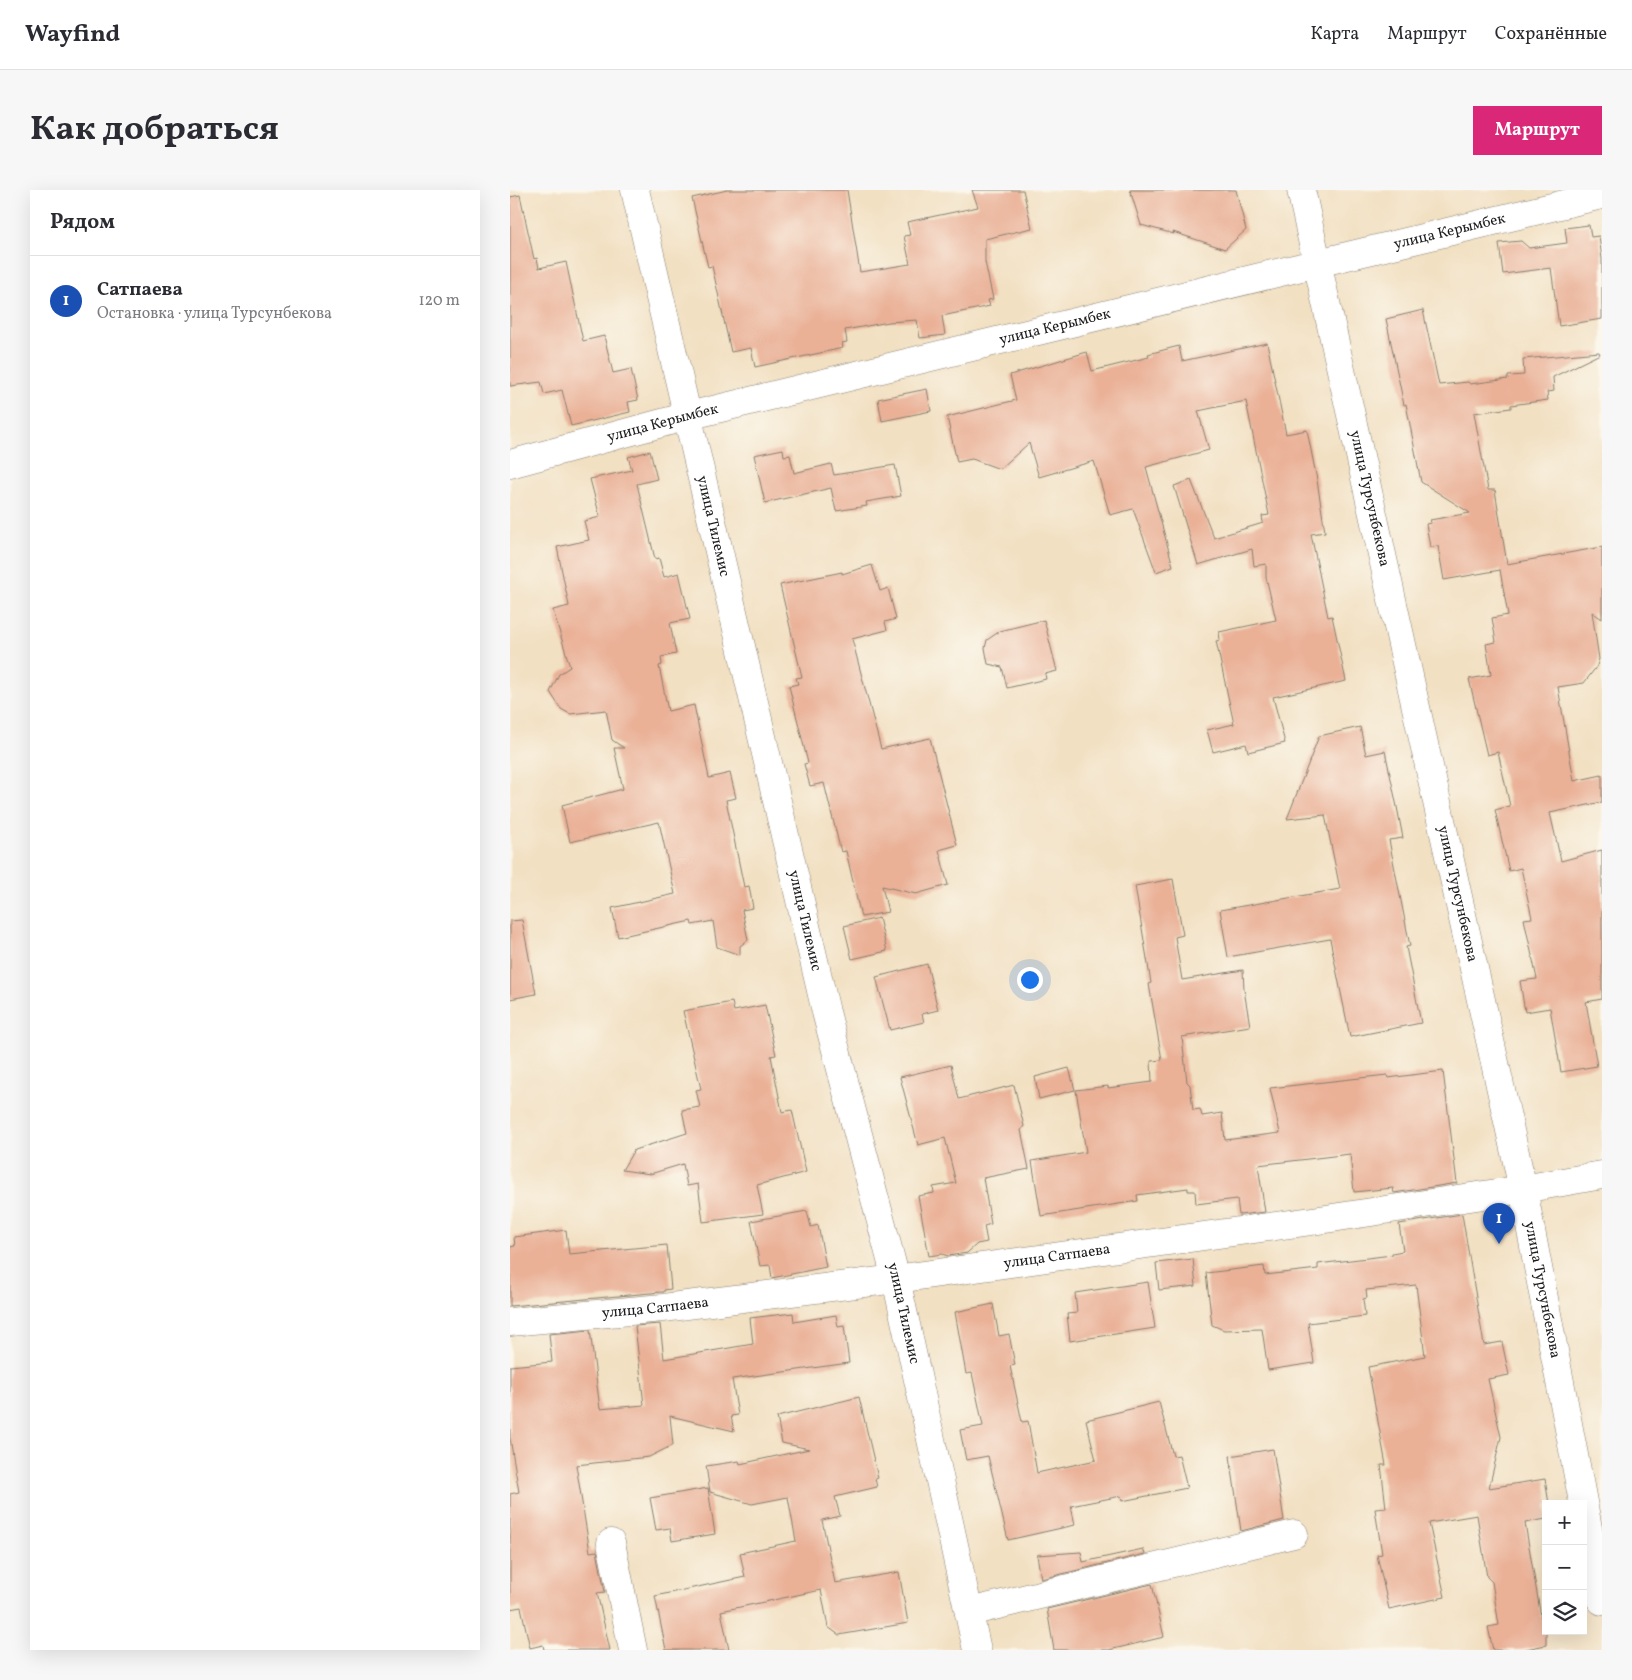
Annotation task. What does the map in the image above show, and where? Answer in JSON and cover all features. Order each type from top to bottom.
[{"type":"street","name":"улица Тилемис","points":[[634,190],[826,1012],[896,1279],[977,1650]]},
{"type":"street","name":"улица Турсунбекова","points":[[1301,190],[1523,1189],[1602,1601]]},
{"type":"street","name":"улица Керымбек","points":[[510,464],[688,416],[1602,196]]},
{"type":"street","name":"улица Сатпаева","points":[[510,1322],[663,1308],[896,1279],[1329,1218],[1523,1189],[1602,1175]]},
{"type":"street","points":[[969,1612],[1294,1534]]},
{"type":"street","points":[[611,1543],[633,1650]]},
{"type":"building","points":[[727,190],[847,190],[860,272],[910,264],[904,236],[910,235],[907,222],[978,207],[972,190],[1023,190],[1032,228],[985,239],[985,262],[993,299],[988,300],[990,306],[942,316],[945,335],[920,338],[917,320],[889,322],[845,330],[847,342],[842,343],[843,348],[755,367],[751,348],[731,352],[712,266],[708,267],[692,198]]},
{"type":"building","points":[[1130,190],[1236,190],[1246,230],[1225,249],[1173,232],[1174,234],[1141,225]]},
{"type":"building","points":[[520,195],[534,259],[537,258],[539,268],[566,262],[583,341],[604,336],[613,373],[631,369],[638,400],[628,402],[630,412],[571,426],[562,390],[544,394],[541,382],[510,386],[510,197]]},
{"type":"building","points":[[1589,225],[1591,237],[1599,236],[1602,259],[1602,319],[1559,326],[1551,268],[1503,274],[1499,243],[1521,241],[1529,248],[1567,243],[1565,228]]},
{"type":"building","points":[[1423,310],[1439,385],[1468,382],[1470,384],[1508,379],[1508,376],[1524,375],[1523,359],[1599,352],[1600,354],[1553,377],[1554,391],[1547,392],[1548,400],[1474,413],[1488,490],[1495,490],[1507,564],[1602,547],[1602,619],[1592,612],[1599,659],[1597,666],[1584,683],[1558,687],[1574,781],[1602,775],[1602,802],[1550,813],[1561,861],[1602,850],[1602,999],[1586,1002],[1597,1066],[1561,1072],[1550,1008],[1525,1012],[1520,981],[1537,979],[1524,919],[1532,918],[1521,868],[1509,871],[1495,810],[1510,806],[1498,752],[1487,755],[1469,679],[1491,675],[1486,644],[1496,642],[1492,618],[1508,615],[1500,570],[1444,580],[1438,546],[1430,547],[1426,524],[1431,523],[1430,520],[1470,513],[1421,482],[1406,404],[1404,405],[1386,319]]},
{"type":"building","points":[[1267,343],[1286,434],[1307,430],[1325,532],[1311,534],[1328,617],[1332,616],[1346,681],[1273,697],[1285,743],[1248,752],[1246,744],[1213,752],[1207,730],[1234,724],[1216,641],[1220,640],[1219,632],[1276,620],[1266,577],[1266,564],[1254,566],[1252,549],[1198,565],[1174,486],[1191,480],[1214,538],[1263,523],[1262,516],[1269,515],[1246,401],[1198,411],[1209,450],[1146,467],[1173,566],[1156,572],[1133,509],[1110,515],[1094,461],[1039,477],[1029,443],[1000,469],[972,459],[957,462],[947,417],[1016,400],[1010,375],[1087,352],[1092,371],[1149,357],[1148,354],[1179,346],[1182,361]]},
{"type":"building","points":[[927,389],[931,411],[882,421],[878,399]]},
{"type":"building","points":[[783,449],[784,456],[790,455],[794,473],[831,464],[834,475],[895,465],[901,496],[866,502],[867,506],[836,511],[831,488],[765,503],[754,455]]},
{"type":"building","points":[[650,451],[657,479],[637,484],[655,559],[659,558],[664,577],[679,573],[690,619],[670,623],[676,654],[661,657],[662,665],[659,666],[668,711],[694,705],[709,778],[730,773],[736,798],[726,800],[744,887],[749,886],[753,908],[742,910],[748,940],[740,946],[740,955],[717,947],[713,921],[692,925],[691,921],[618,937],[612,908],[675,894],[659,822],[570,842],[562,805],[623,789],[614,748],[624,748],[612,740],[606,710],[570,714],[561,709],[550,692],[559,674],[570,667],[553,610],[569,606],[557,547],[589,540],[584,521],[600,517],[590,479],[632,470],[628,457]]},
{"type":"building","points":[[872,565],[880,591],[888,588],[896,619],[885,622],[887,630],[852,639],[881,749],[930,738],[957,845],[939,850],[948,885],[916,894],[882,886],[888,912],[861,917],[846,851],[841,852],[824,783],[810,786],[804,764],[808,763],[789,686],[798,684],[796,678],[802,677],[780,585],[842,572],[842,574]]},
{"type":"building","points":[[1044,620],[1057,671],[1045,674],[1046,679],[1007,688],[1002,667],[988,664],[985,648],[987,640],[1000,631]]},
{"type":"building","points":[[1360,727],[1366,755],[1385,751],[1397,807],[1403,838],[1389,840],[1410,946],[1406,947],[1421,1023],[1350,1037],[1330,939],[1228,957],[1220,910],[1340,889],[1325,815],[1287,819],[1319,736]]},
{"type":"building","points":[[1173,879],[1183,935],[1175,937],[1182,980],[1243,970],[1250,1026],[1182,1037],[1187,1082],[1190,1085],[1193,1110],[1200,1109],[1202,1116],[1222,1113],[1225,1140],[1280,1133],[1270,1088],[1387,1075],[1388,1078],[1443,1071],[1457,1183],[1394,1193],[1393,1188],[1354,1192],[1350,1154],[1258,1165],[1265,1212],[1239,1215],[1237,1199],[1196,1204],[1195,1191],[1188,1191],[1188,1188],[1137,1195],[1138,1201],[1041,1216],[1032,1161],[1086,1152],[1076,1090],[1152,1082],[1151,1061],[1162,1060],[1135,886]]},
{"type":"building","points":[[879,918],[887,951],[852,959],[844,926]]},
{"type":"building","points":[[522,920],[536,994],[510,999],[510,921]]},
{"type":"building","points":[[927,964],[938,1010],[922,1014],[924,1022],[890,1030],[876,977]]},
{"type":"building","points":[[732,1002],[734,1011],[765,1005],[776,1055],[771,1056],[782,1112],[792,1110],[806,1172],[757,1185],[763,1214],[703,1222],[698,1184],[687,1186],[683,1164],[650,1174],[622,1170],[634,1150],[687,1133],[682,1110],[700,1107],[696,1090],[701,1089],[683,1011]]},
{"type":"building","points":[[951,1065],[959,1099],[1014,1085],[1024,1126],[1021,1130],[1029,1169],[983,1178],[991,1224],[984,1226],[987,1242],[977,1244],[967,1253],[929,1256],[918,1196],[934,1193],[933,1187],[956,1183],[945,1138],[918,1145],[900,1077]]},
{"type":"building","points":[[1069,1068],[1075,1090],[1039,1099],[1035,1077]]},
{"type":"building","points":[[807,1211],[811,1227],[818,1225],[826,1267],[772,1278],[770,1265],[760,1266],[751,1221]]},
{"type":"building","points":[[1462,1214],[1484,1345],[1502,1342],[1509,1375],[1488,1379],[1501,1437],[1489,1488],[1545,1479],[1548,1500],[1542,1500],[1542,1520],[1525,1523],[1542,1617],[1542,1635],[1546,1635],[1546,1645],[1521,1650],[1493,1650],[1488,1627],[1499,1625],[1492,1582],[1487,1577],[1477,1515],[1429,1523],[1445,1597],[1389,1609],[1377,1555],[1382,1554],[1375,1509],[1386,1508],[1381,1465],[1386,1465],[1368,1367],[1425,1356],[1416,1285],[1366,1290],[1367,1298],[1363,1299],[1365,1316],[1308,1323],[1314,1363],[1268,1370],[1262,1329],[1224,1330],[1212,1325],[1206,1273],[1264,1266],[1265,1275],[1318,1269],[1318,1264],[1392,1255],[1392,1253],[1403,1251],[1399,1224]]},
{"type":"building","points":[[566,1230],[569,1254],[667,1245],[671,1289],[664,1290],[664,1292],[510,1306],[510,1247],[515,1246],[514,1237]]},
{"type":"building","points":[[1193,1259],[1196,1286],[1159,1290],[1156,1263]]},
{"type":"building","points":[[1148,1282],[1155,1328],[1070,1341],[1067,1314],[1077,1313],[1075,1293]]},
{"type":"building","points":[[993,1304],[999,1336],[1009,1334],[1015,1365],[1010,1366],[1022,1422],[1028,1421],[1037,1473],[1096,1460],[1086,1420],[1159,1402],[1173,1456],[1179,1455],[1187,1488],[1122,1501],[1121,1496],[1071,1506],[1075,1525],[1008,1540],[988,1456],[966,1460],[960,1430],[983,1426],[972,1373],[966,1374],[955,1312]]},
{"type":"building","points":[[793,1313],[794,1322],[836,1315],[838,1327],[844,1326],[849,1363],[732,1379],[738,1415],[731,1416],[734,1431],[670,1416],[673,1445],[649,1457],[576,1465],[590,1552],[597,1551],[605,1592],[597,1593],[610,1650],[544,1650],[543,1645],[530,1648],[521,1607],[510,1609],[510,1494],[519,1492],[510,1438],[510,1366],[552,1362],[549,1334],[590,1330],[600,1409],[644,1405],[635,1326],[660,1324],[664,1359],[753,1344],[750,1318]]},
{"type":"building","points":[[859,1397],[878,1478],[875,1479],[877,1487],[835,1497],[840,1516],[822,1520],[835,1583],[899,1572],[908,1623],[839,1635],[828,1627],[821,1590],[721,1611],[729,1650],[666,1650],[655,1596],[745,1577],[740,1553],[796,1541],[788,1497],[752,1504],[710,1492],[706,1466],[739,1461],[740,1464],[809,1449],[782,1443],[777,1417]]},
{"type":"building","points":[[1273,1449],[1284,1520],[1241,1531],[1230,1456]]},
{"type":"building","points":[[708,1488],[715,1534],[672,1541],[670,1528],[656,1530],[650,1498]]},
{"type":"building","points":[[1143,1549],[1145,1554],[1041,1579],[1037,1555],[1081,1552],[1083,1562]]},
{"type":"building","points":[[1152,1584],[1164,1637],[1109,1650],[1054,1650],[1047,1609]]},
{"type":"place","name":"Сатпаева","points":[[1499,1244]]}]
